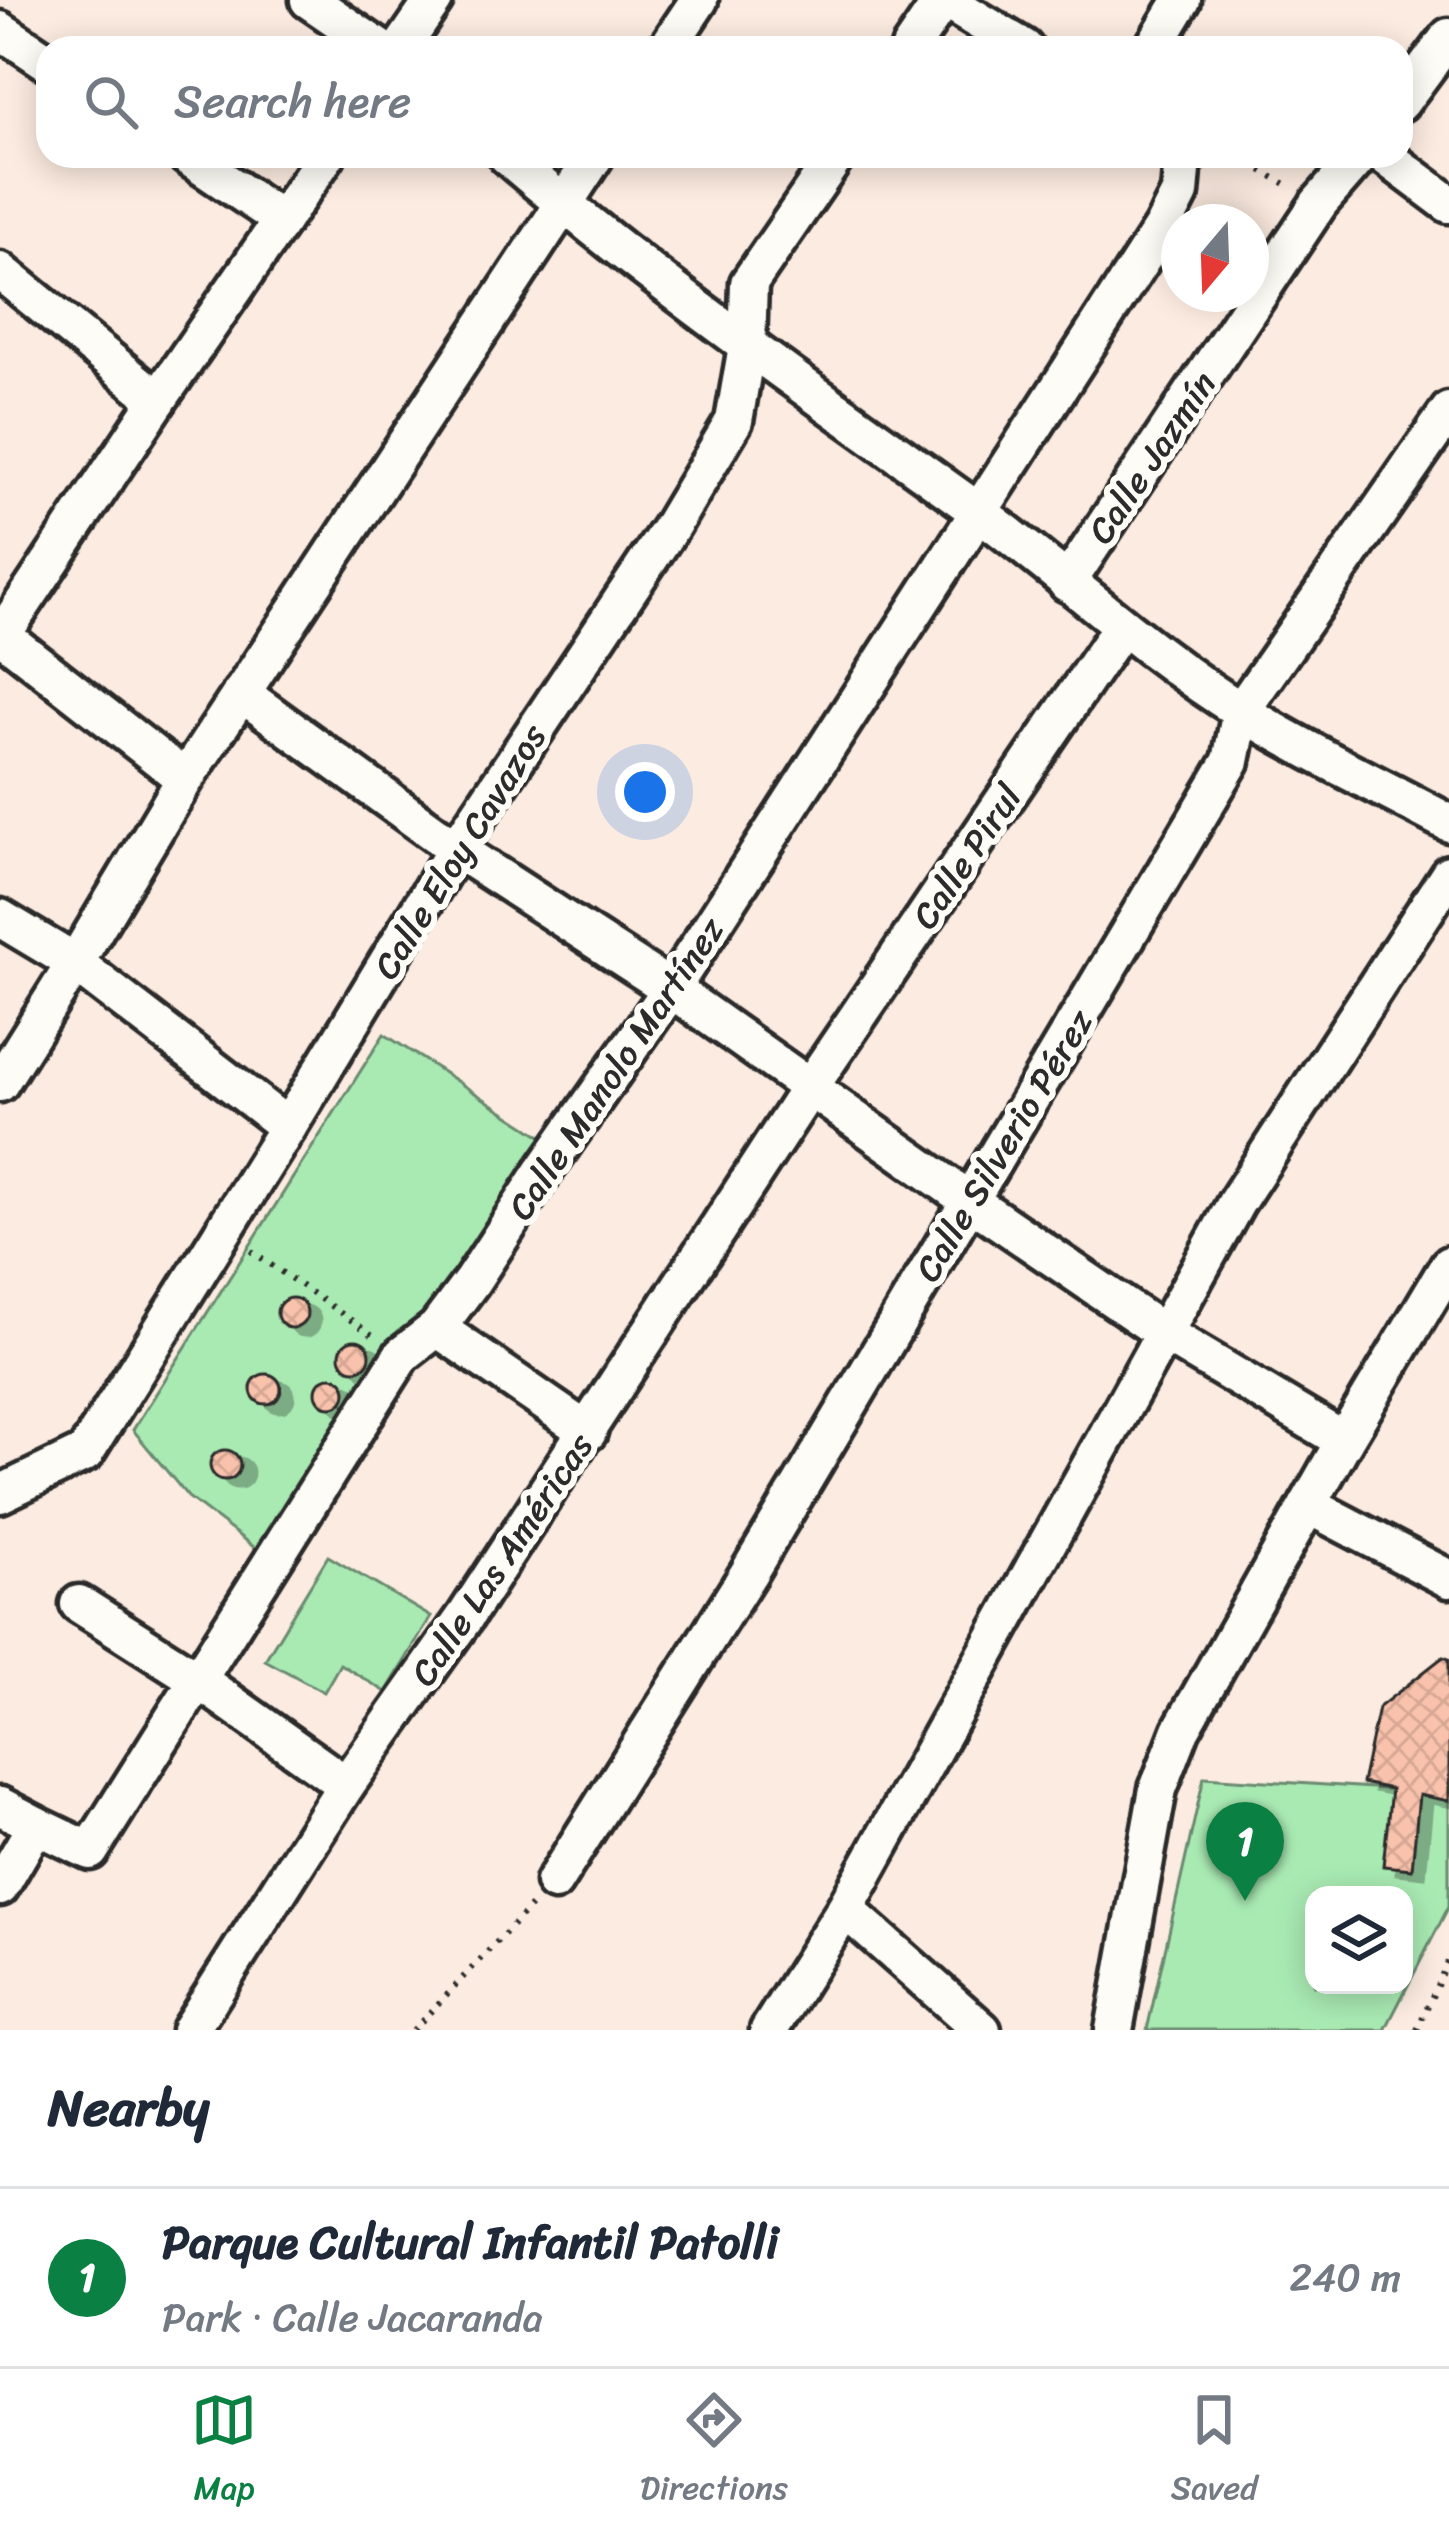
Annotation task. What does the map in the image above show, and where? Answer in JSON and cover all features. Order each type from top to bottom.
[{"type":"street","points":[[0,18],[13,0]]},
{"type":"street","points":[[309,0],[362,36]]},
{"type":"street","points":[[409,36],[434,0]]},
{"type":"street","points":[[675,36],[699,0]]},
{"type":"street","points":[[918,36],[944,0],[1004,36]]},
{"type":"street","points":[[1160,36],[1182,0]]},
{"type":"street","points":[[0,30],[36,54]]},
{"type":"street","points":[[1413,86],[1449,37]]},
{"type":"street","points":[[205,168],[282,220]]},
{"type":"street","points":[[184,779],[1,636],[318,168]]},
{"type":"street","points":[[521,168],[747,346],[979,512],[1122,626],[1241,711],[1449,824]]},
{"type":"street","points":[[0,1083],[184,779],[587,168]]},
{"type":"street","name":"Calle Eloy Cavazos","points":[[0,1494],[85,1453],[456,849],[672,525],[734,421],[747,346],[749,284],[828,168]]},
{"type":"street","name":"Calle Manolo Martínez","points":[[36,1825],[90,1851],[402,1354],[437,1328],[472,1281],[671,988],[1162,228],[1180,193],[1181,168]]},
{"type":"street","name":"Calle Jazmín","points":[[1067,583],[1319,202],[1349,168]]},
{"type":"street","points":[[1401,168],[1449,204]]},
{"type":"street","points":[[0,272],[158,400]]},
{"type":"street","name":"Calle Silverio Pérez","points":[[554,1882],[748,1574],[1231,761],[1241,711],[1449,411]]},
{"type":"street","name":"Calle Pirul","points":[[810,1087],[1122,626]]},
{"type":"street","points":[[241,693],[456,849],[671,988],[1165,1334],[1344,1441]]},
{"type":"street","points":[[770,2030],[845,1909],[1236,1203],[1449,874]]},
{"type":"street","points":[[0,918],[75,963],[288,1127]]},
{"type":"street","name":"Calle Las Américas","points":[[190,2030],[346,1784],[465,1617],[810,1087]]},
{"type":"street","points":[[1114,2030],[1158,1789],[1180,1730],[1449,1265]]},
{"type":"street","points":[[437,1328],[588,1432]]},
{"type":"street","points":[[1308,1505],[1449,1580]]},
{"type":"street","points":[[79,1604],[197,1679],[346,1784]]},
{"type":"street","points":[[0,1806],[36,1825],[0,1887]]},
{"type":"street","points":[[845,1909],[982,2030]]},
{"type":"path","points":[[1258,168],[1319,202]]},
{"type":"path","points":[[223,1232],[402,1354]]},
{"type":"path","points":[[413,2030],[554,1882]]},
{"type":"path","points":[[1417,2030],[1449,1959]]},
{"type":"green space","points":[[384,1034],[546,1139],[436,1304],[394,1336],[259,1551],[188,1497],[133,1430]]},
{"type":"green space","points":[[328,1556],[431,1617],[386,1692],[340,1664],[324,1692],[265,1660]]},
{"type":"green space","points":[[1204,1777],[1449,1793],[1449,1906],[1413,1976],[1413,1886],[1305,1886],[1305,1994],[1404,1994],[1385,2030],[1147,2030]]},
{"type":"building","points":[[292,1298],[303,1302],[307,1313],[303,1324],[292,1328],[281,1324],[277,1313],[281,1302]]},
{"type":"building","points":[[355,1340],[366,1344],[370,1355],[366,1366],[355,1370],[344,1366],[340,1355],[344,1344]]},
{"type":"building","points":[[266,1374],[277,1378],[281,1389],[277,1400],[266,1404],[255,1400],[251,1389],[255,1378]]},
{"type":"building","points":[[331,1377],[342,1381],[346,1392],[342,1403],[331,1407],[320,1403],[316,1392],[320,1381]]},
{"type":"building","points":[[225,1450],[236,1454],[240,1465],[236,1476],[225,1480],[214,1476],[210,1465],[214,1454]]},
{"type":"building","points":[[1443,1657],[1449,1659],[1449,1801],[1419,1795],[1412,1869],[1383,1866],[1391,1789],[1362,1783],[1378,1708]]},
{"type":"place","name":"Parque Cultural Infantil Patolli","points":[[1245,1901]]}]
